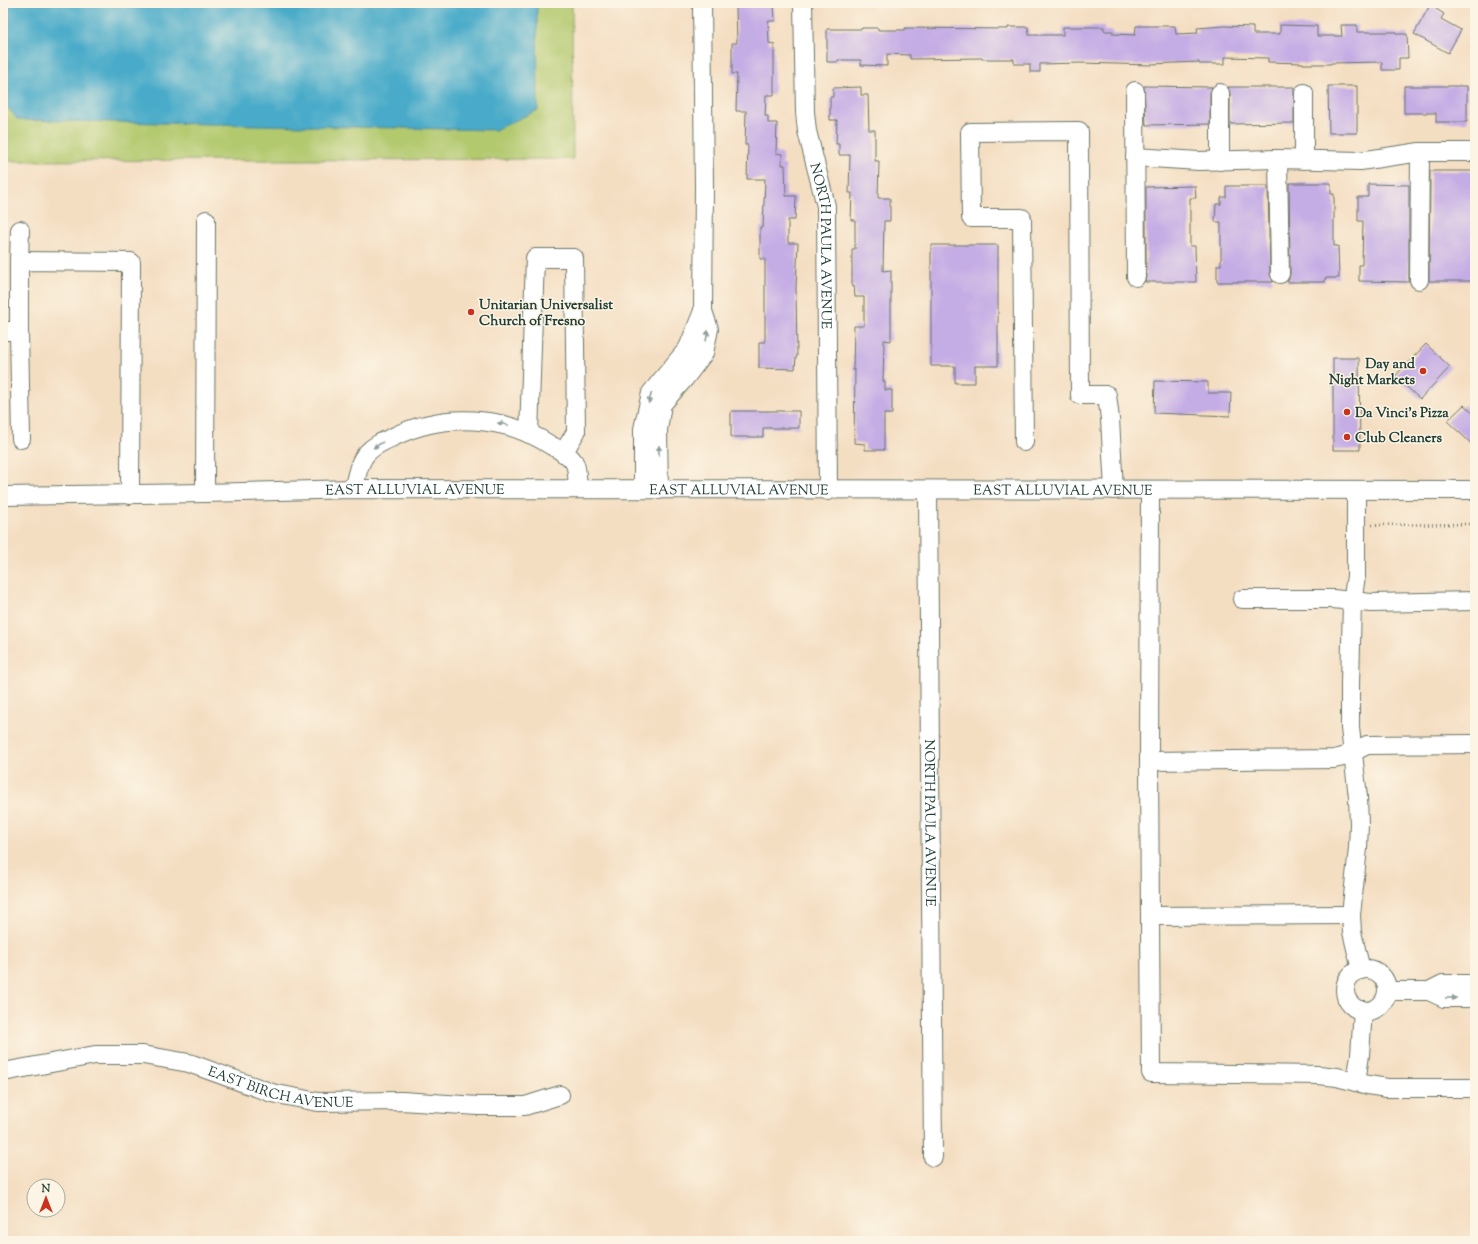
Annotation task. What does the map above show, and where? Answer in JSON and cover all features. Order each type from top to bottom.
[{"type":"street","points":[[651,490],[643,429],[651,393],[688,348],[703,311],[704,180],[702,3]]},
{"type":"street","name":"NORTH PAULA AVENUE","points":[[803,3],[805,112],[807,131],[826,206],[828,490]]},
{"type":"street","points":[[1135,91],[1136,277]]},
{"type":"street","points":[[1220,92],[1220,161]]},
{"type":"street","points":[[1304,92],[1304,160]]},
{"type":"street","points":[[1024,442],[1022,218],[971,218],[970,132],[1079,132],[1080,395],[1107,395],[1110,419],[1114,490]]},
{"type":"street","points":[[1135,157],[1199,161],[1278,159],[1360,161],[1420,152],[1475,152]]},
{"type":"street","points":[[1419,280],[1420,152]]},
{"type":"street","points":[[1278,159],[1280,274]]},
{"type":"street","points":[[205,493],[206,220]]},
{"type":"street","points":[[20,230],[19,261],[11,331],[21,439]]},
{"type":"street","points":[[529,434],[535,258],[574,258],[576,432],[563,453]]},
{"type":"street","points":[[19,261],[131,262],[130,495]]},
{"type":"street","points":[[353,489],[362,459],[376,445],[401,433],[432,423],[464,420],[488,421],[506,425],[546,442],[571,457],[574,463],[578,489]]},
{"type":"street","name":"EAST ALLUVIAL AVENUE","points":[[3,496],[130,495],[353,489],[1475,490]]},
{"type":"street","name":"NORTH PAULA AVENUE","points":[[928,490],[933,1157]]},
{"type":"street","points":[[1150,490],[1149,761],[1151,1073],[1319,1075],[1337,1077],[1387,1088],[1475,1088]]},
{"type":"street","points":[[1356,490],[1356,576],[1353,601],[1350,728],[1358,797],[1358,848],[1351,916],[1352,932],[1361,970]]},
{"type":"street","points":[[1242,599],[1333,599],[1371,603],[1475,601]]},
{"type":"street","points":[[1149,761],[1334,759],[1343,757],[1367,744],[1475,744]]},
{"type":"street","points":[[1150,916],[1351,916]]},
{"type":"street","points":[[1367,969],[1380,975],[1384,980],[1387,991],[1380,1006],[1367,1011],[1354,1007],[1349,1002],[1345,990],[1346,983],[1354,973],[1367,969]]},
{"type":"street","points":[[1428,991],[1443,984],[1475,984]]},
{"type":"street","points":[[1387,991],[1428,991],[1444,998],[1475,998]]},
{"type":"street","points":[[1356,1082],[1360,1055],[1363,1010]]},
{"type":"street","name":"EAST BIRCH AVENUE","points":[[3,1072],[95,1055],[143,1055],[189,1063],[272,1093],[318,1102],[402,1101],[478,1106],[525,1106],[560,1095]]},
{"type":"path","points":[[1370,525],[1475,524]]},
{"type":"green space","points":[[3,3],[572,3],[573,159],[3,161]]},
{"type":"water","points":[[3,3],[537,3],[538,110],[495,130],[18,120],[3,102]]},
{"type":"building","points":[[774,5],[775,21],[768,21],[769,43],[774,44],[774,95],[766,95],[765,116],[768,116],[768,123],[777,123],[776,153],[782,154],[782,165],[785,165],[786,196],[796,196],[795,220],[788,220],[788,243],[798,243],[796,288],[797,357],[795,369],[759,368],[759,342],[765,342],[765,259],[760,259],[760,227],[763,227],[765,179],[747,179],[748,145],[745,145],[746,111],[736,111],[737,74],[732,74],[732,43],[737,43],[736,6]]},
{"type":"building","points":[[1430,5],[1444,14],[1441,19],[1461,30],[1448,53],[1414,34]]},
{"type":"building","points":[[1280,25],[1317,26],[1317,36],[1342,36],[1341,25],[1357,25],[1357,32],[1396,32],[1397,34],[1407,34],[1408,58],[1399,58],[1399,70],[1382,70],[1382,62],[1303,64],[1268,62],[1268,58],[1225,57],[1225,64],[1199,64],[1199,62],[1151,65],[1081,63],[1040,64],[1040,72],[1030,72],[1030,64],[1014,64],[1014,59],[910,59],[910,55],[887,54],[887,66],[861,65],[861,60],[838,60],[838,62],[827,62],[827,29],[1008,29],[1008,27],[1028,27],[1029,35],[1063,35],[1063,27],[1104,27],[1104,31],[1113,31],[1113,34],[1135,35],[1136,26],[1175,26],[1176,34],[1198,33],[1197,28],[1224,26],[1253,27],[1253,34],[1280,34]]},
{"type":"building","points":[[1144,86],[1212,87],[1210,93],[1210,124],[1146,125]]},
{"type":"building","points":[[1328,86],[1357,86],[1357,133],[1329,133]]},
{"type":"building","points":[[1404,86],[1467,86],[1467,122],[1436,122],[1436,113],[1404,113]]},
{"type":"building","points":[[861,87],[861,95],[868,95],[869,130],[875,130],[875,161],[879,161],[878,198],[890,198],[890,221],[884,221],[883,271],[891,270],[891,341],[884,340],[883,382],[885,382],[885,390],[892,390],[892,414],[884,414],[884,450],[865,450],[865,444],[854,443],[854,326],[864,326],[864,297],[855,297],[854,286],[852,287],[852,249],[855,249],[855,220],[851,220],[852,193],[849,193],[850,155],[839,155],[839,144],[836,144],[837,120],[830,120],[830,97],[833,97],[833,88]]},
{"type":"building","points":[[1228,87],[1294,87],[1294,123],[1230,124],[1230,93]]},
{"type":"building","points":[[1430,171],[1475,171],[1475,281],[1429,281]]},
{"type":"building","points":[[1289,183],[1331,183],[1331,194],[1334,194],[1334,246],[1338,246],[1339,278],[1325,278],[1325,282],[1287,282],[1290,274]]},
{"type":"building","points":[[1368,184],[1409,185],[1409,282],[1359,281],[1359,265],[1362,265],[1363,221],[1358,221],[1358,197],[1368,197]]},
{"type":"building","points":[[1195,186],[1196,198],[1190,198],[1190,246],[1195,246],[1196,282],[1145,282],[1146,187]]},
{"type":"building","points":[[1226,186],[1268,186],[1270,274],[1273,282],[1217,282],[1217,265],[1221,265],[1221,222],[1215,222],[1216,204],[1221,204],[1221,197],[1226,197]]},
{"type":"building","points":[[931,245],[998,245],[998,366],[975,366],[975,383],[955,383],[955,366],[931,366]]},
{"type":"building","name":"Day and Night Markets","points":[[1426,344],[1450,367],[1420,399],[1395,376]]},
{"type":"building","points":[[1333,358],[1359,358],[1360,450],[1333,450]]},
{"type":"building","points":[[1155,381],[1208,382],[1208,393],[1231,393],[1230,416],[1154,413]]},
{"type":"building","points":[[1464,405],[1475,415],[1475,447],[1447,421]]},
{"type":"building","points":[[731,411],[799,411],[799,428],[763,428],[763,437],[731,437]]},
{"type":"place","name":"Unitarian Universalist Church of Fresno","points":[[471,312]]},
{"type":"place","name":"Day and Night Markets","points":[[1423,371]]},
{"type":"place","name":"Da Vinci's Pizza","points":[[1347,412]]},
{"type":"place","name":"Club Cleaners","points":[[1347,437]]}]
